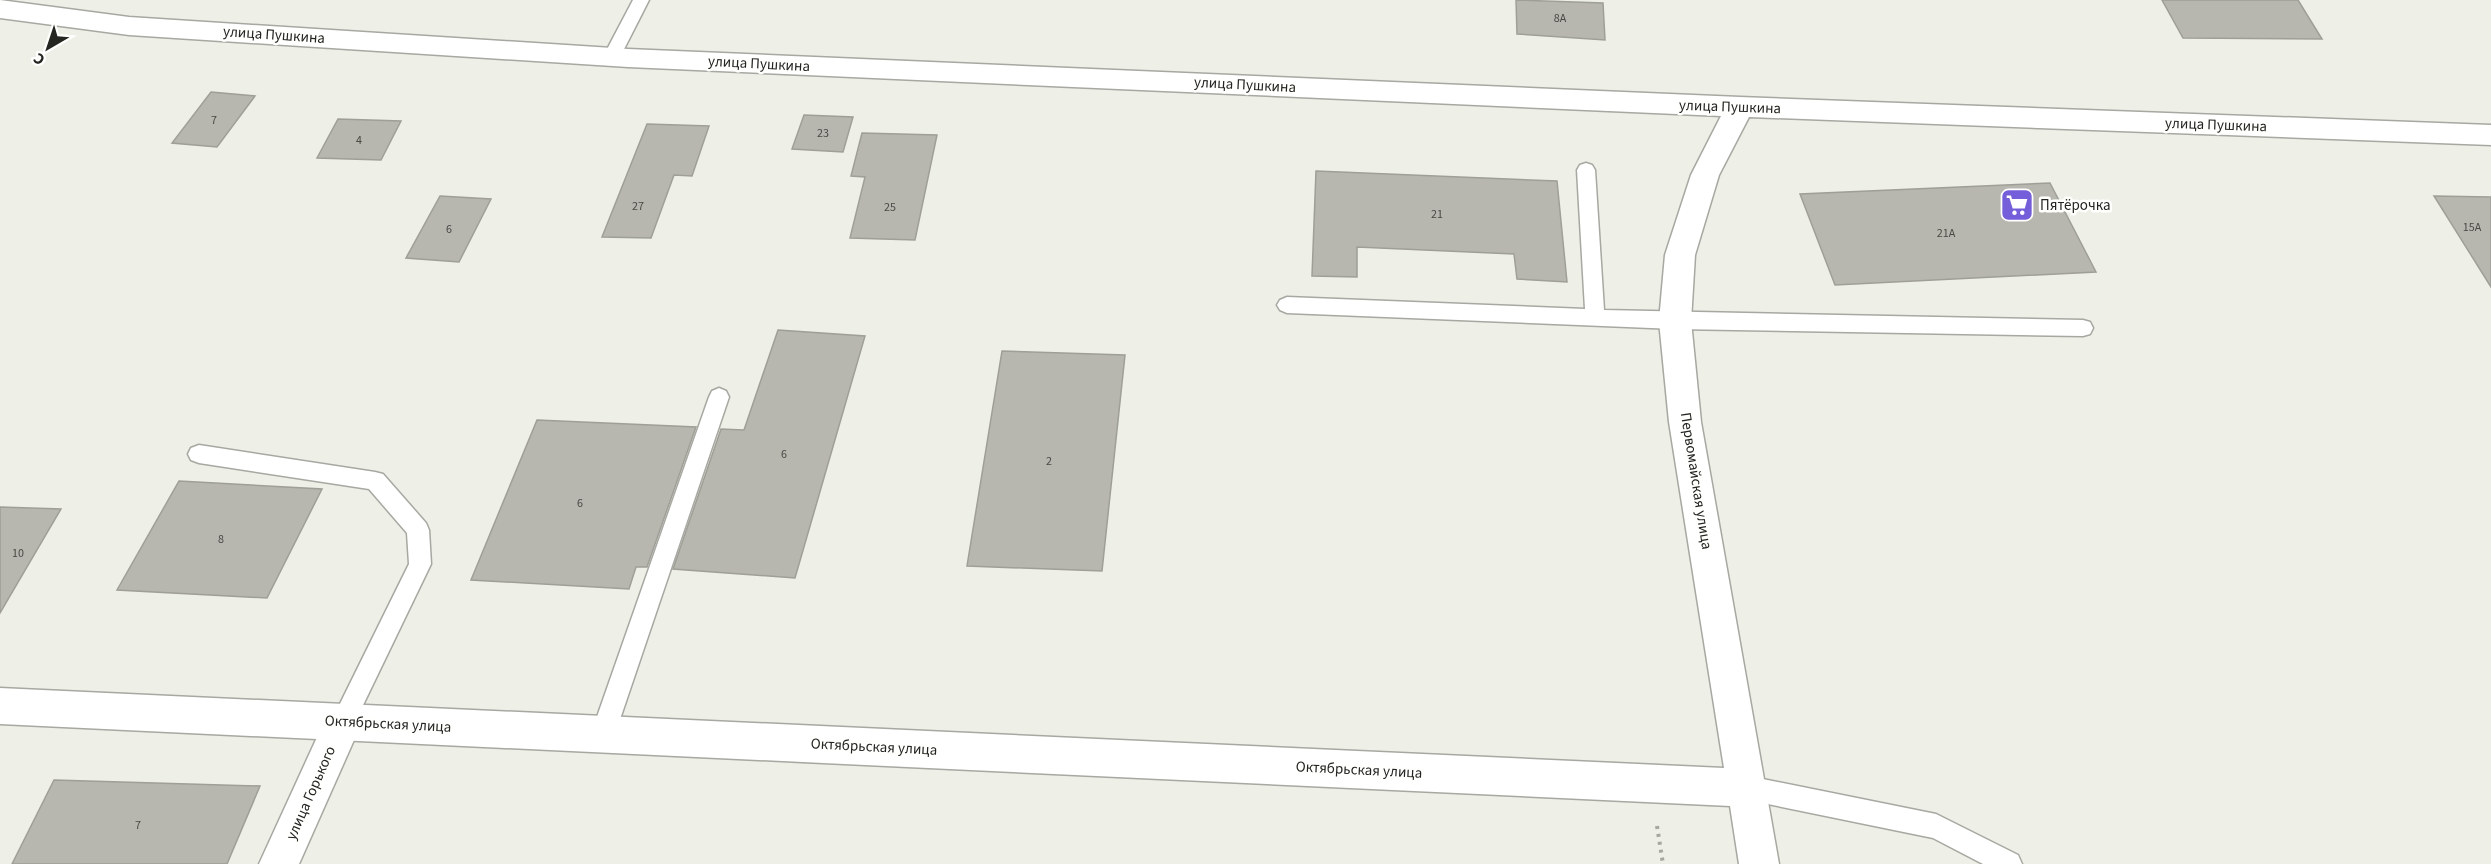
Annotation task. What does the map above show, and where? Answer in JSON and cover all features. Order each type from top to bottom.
[{"type":"main road","name":"улица Пушкина","points":[[0,9],[129,26],[612,57],[1740,107],[2491,135]]},
{"type":"main road","name":"Первомайская улица","points":[[1740,107],[1705,175],[1680,255],[1675,321],[1685,422],[1759,864]]},
{"type":"main road","name":"Октябрьская улица","points":[[0,706],[1748,788]]},
{"type":"main road","name":"улица Горького","points":[[279,864],[343,722]]},
{"type":"lane","points":[[612,57],[641,0]]},
{"type":"lane","points":[[1586,170],[1595,317]]},
{"type":"lane","points":[[1287,305],[1675,321],[2083,328]]},
{"type":"lane","points":[[603,734],[719,397]]},
{"type":"lane","points":[[199,454],[375,481],[418,530],[420,564],[343,722]]},
{"type":"lane","points":[[1748,788],[1936,826],[2009,864]]},
{"type":"building","points":[[1516,0],[1603,3],[1605,40],[1517,34]]},
{"type":"building","points":[[2162,0],[2298,0],[2322,39],[2183,38]]},
{"type":"building","points":[[211,92],[255,96],[217,147],[172,143]]},
{"type":"building","points":[[804,115],[853,117],[843,152],[792,149]]},
{"type":"building","points":[[338,119],[401,121],[381,160],[317,158]]},
{"type":"building","points":[[647,124],[709,126],[692,176],[674,175],[651,238],[602,237]]},
{"type":"building","points":[[862,133],[937,135],[915,240],[850,238],[865,177],[851,176]]},
{"type":"building","points":[[1316,171],[1557,181],[1567,282],[1517,279],[1514,254],[1357,247],[1357,277],[1312,276]]},
{"type":"building","points":[[2050,183],[2096,272],[1835,285],[1800,194]]},
{"type":"building","points":[[440,196],[491,199],[459,262],[406,258]]},
{"type":"building","points":[[2434,196],[2491,197],[2491,287]]},
{"type":"building","points":[[778,330],[865,336],[795,578],[673,569],[721,429],[744,430]]},
{"type":"building","points":[[1002,351],[1125,355],[1102,571],[967,566]]},
{"type":"building","points":[[537,420],[696,427],[647,567],[636,567],[629,589],[471,580]]},
{"type":"building","points":[[179,481],[322,489],[267,598],[117,590]]},
{"type":"building","points":[[0,507],[61,509],[0,613]]},
{"type":"building","points":[[54,780],[260,786],[227,864],[12,864]]},
{"type":"place","name":"Пятёрочка","points":[[2017,205]]}]
